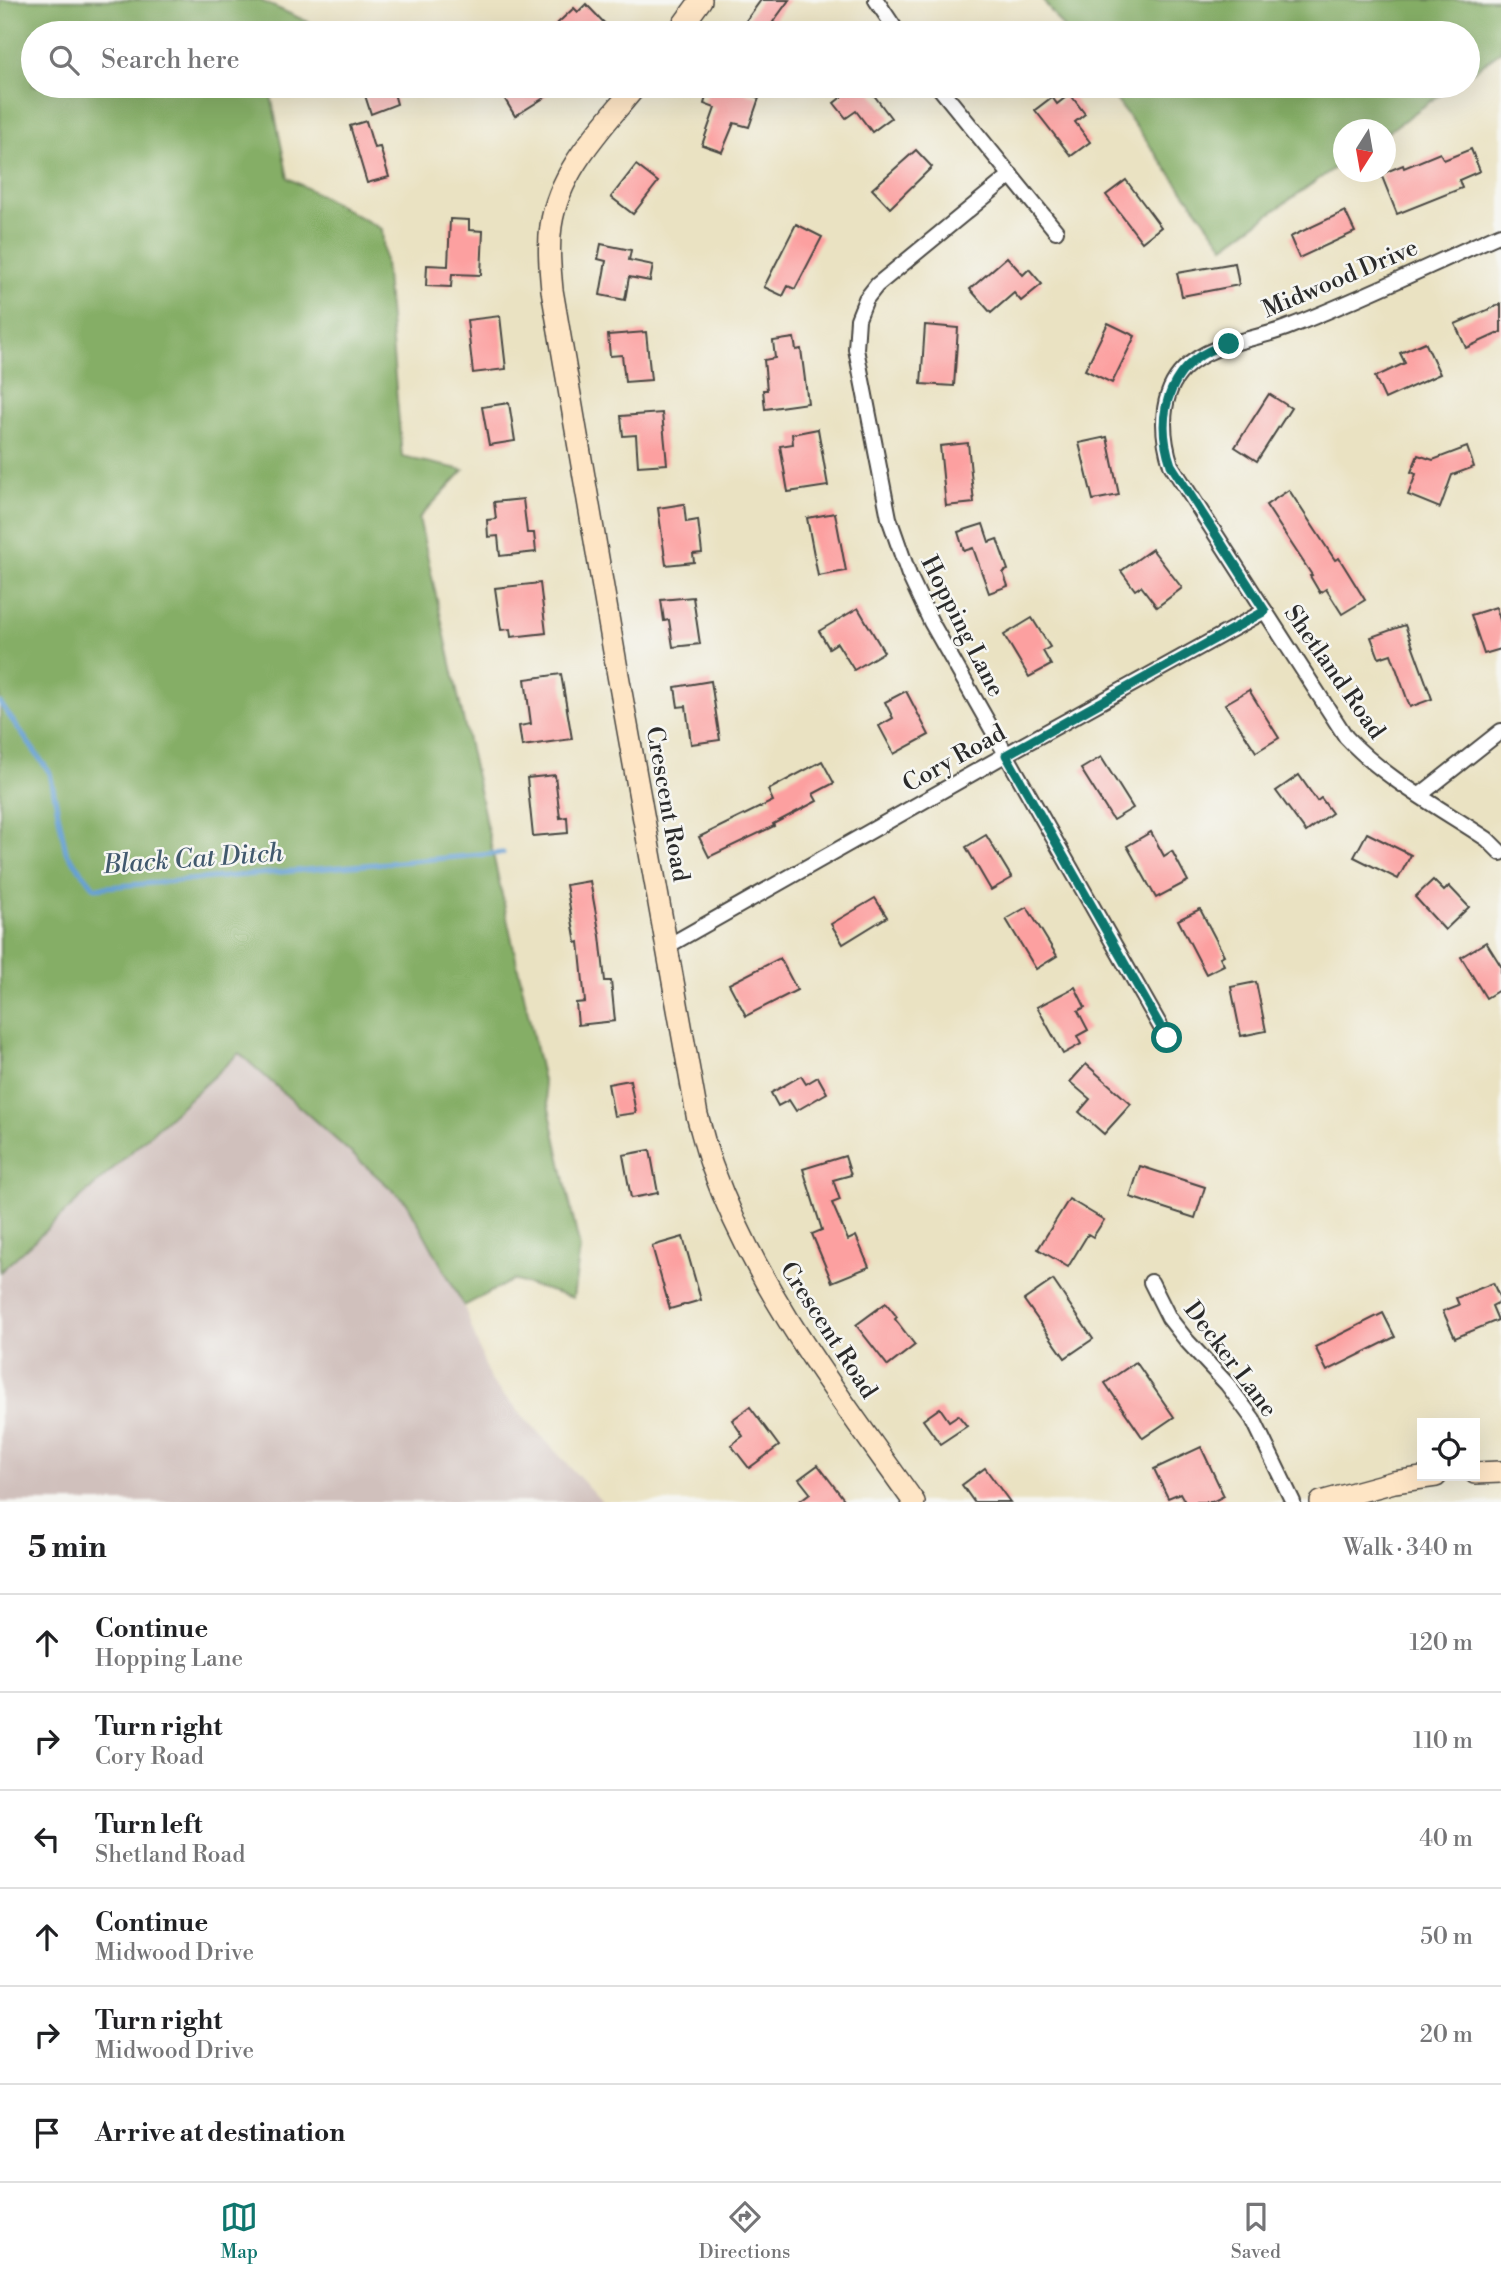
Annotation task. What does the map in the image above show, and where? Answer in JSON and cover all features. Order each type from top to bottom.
[{"type":"street","points":[[686,21],[701,0]]},
{"type":"street","points":[[876,0],[890,21]]},
{"type":"street","name":"Crescent Road","points":[[626,98],[597,134],[564,183],[556,201],[549,256],[554,304],[697,1115],[711,1164],[732,1215],[787,1320],[816,1366],[914,1502]]},
{"type":"street","points":[[948,98],[1056,231]]},
{"type":"street","name":"Hopping Lane","points":[[1011,175],[877,285],[866,299],[855,336],[889,518],[909,575],[930,622],[1167,1038]]},
{"type":"street","name":"Midwood Drive","points":[[1199,509],[1171,465],[1163,427],[1171,389],[1182,371],[1200,356],[1219,347],[1285,328],[1501,234]]},
{"type":"street","name":"Shetland Road","points":[[1199,509],[1346,737],[1372,762],[1487,839],[1501,853]]},
{"type":"street","name":"Cory Road","points":[[666,947],[1265,611]]},
{"type":"street","points":[[1420,795],[1501,731]]},
{"type":"street","name":"Decker Lane","points":[[1151,1282],[1170,1318],[1187,1341],[1227,1384],[1253,1419],[1293,1502]]},
{"type":"street","points":[[1480,1473],[1501,1472]]},
{"type":"street","points":[[1321,1502],[1394,1482],[1417,1479]]},
{"type":"shaded area","points":[[239,1053],[407,1203],[464,1306],[490,1380],[602,1502],[0,1502],[0,1272]]},
{"type":"green space","points":[[0,0],[259,0],[306,21],[21,21],[21,98],[271,98],[288,178],[382,229],[402,457],[464,470],[419,518],[580,1249],[573,1298],[513,1280],[464,1306],[407,1203],[239,1053],[0,1272]]},
{"type":"green space","points":[[1043,0],[1501,0],[1501,51],[1480,66],[1480,21],[1058,21]]},
{"type":"green space","points":[[1115,98],[1435,98],[1396,126],[1396,119],[1333,119],[1333,169],[1224,246]]},
{"type":"building","points":[[761,0],[789,0],[774,21],[746,21]]},
{"type":"building","points":[[586,4],[602,21],[560,21],[574,8],[578,12]]},
{"type":"building","points":[[366,98],[395,98],[397,104],[371,114]]},
{"type":"building","points":[[504,98],[544,98],[515,116]]},
{"type":"building","points":[[706,98],[759,98],[749,127],[734,123],[722,152],[702,145],[715,108],[704,104]]},
{"type":"building","points":[[840,98],[876,98],[891,118],[872,132],[856,111],[846,118],[834,103]]},
{"type":"building","points":[[1051,98],[1057,104],[1065,98],[1073,98],[1085,114],[1075,122],[1090,142],[1071,156],[1035,110]]},
{"type":"building","points":[[366,121],[374,148],[380,147],[389,177],[367,183],[350,126]]},
{"type":"building","points":[[1471,149],[1480,171],[1459,180],[1462,188],[1397,214],[1384,182],[1396,182],[1396,168],[1403,165],[1404,168],[1440,153],[1444,160]]},
{"type":"building","points":[[916,150],[932,167],[890,208],[872,189]]},
{"type":"building","points":[[636,165],[658,182],[633,214],[611,197]]},
{"type":"building","points":[[1126,180],[1161,227],[1142,242],[1106,195]]},
{"type":"building","points":[[1345,211],[1355,232],[1299,258],[1290,237]]},
{"type":"building","points":[[450,219],[469,220],[469,230],[483,231],[481,275],[452,274],[451,287],[426,286],[427,265],[448,266]]},
{"type":"building","points":[[796,224],[822,237],[795,289],[788,286],[783,296],[764,287]]},
{"type":"building","points":[[601,244],[631,250],[629,260],[653,265],[650,281],[629,277],[625,300],[600,295],[606,261],[598,259]]},
{"type":"building","points":[[1007,257],[1023,275],[1029,269],[1042,284],[1021,301],[1014,293],[991,313],[970,289]]},
{"type":"building","points":[[1235,263],[1239,285],[1182,296],[1177,273]]},
{"type":"building","points":[[1501,304],[1501,332],[1466,348],[1455,324]]},
{"type":"building","points":[[500,316],[506,369],[473,373],[467,320]]},
{"type":"building","points":[[1108,323],[1135,336],[1112,383],[1085,370]]},
{"type":"building","points":[[925,325],[958,328],[954,386],[921,384]]},
{"type":"building","points":[[646,332],[651,380],[625,382],[622,355],[610,356],[608,335]]},
{"type":"building","points":[[794,338],[796,350],[801,349],[808,403],[765,409],[763,390],[767,390],[764,360],[775,358],[773,341]]},
{"type":"building","points":[[1425,342],[1440,374],[1385,399],[1375,377],[1405,363],[1400,353]]},
{"type":"building","points":[[1269,394],[1291,408],[1257,461],[1235,447]]},
{"type":"building","points":[[509,403],[515,441],[489,445],[482,407]]},
{"type":"building","points":[[662,413],[667,464],[638,466],[636,435],[623,436],[621,416]]},
{"type":"building","points":[[818,429],[828,486],[788,492],[780,446],[793,444],[792,434]]},
{"type":"building","points":[[1107,437],[1119,495],[1093,500],[1079,443]]},
{"type":"building","points":[[968,443],[974,503],[946,506],[940,446]]},
{"type":"building","points":[[1467,447],[1474,467],[1452,475],[1440,508],[1408,495],[1416,474],[1411,472],[1418,455],[1433,460]]},
{"type":"building","points":[[1289,490],[1335,560],[1339,558],[1365,600],[1342,614],[1326,589],[1320,593],[1310,576],[1312,575],[1266,505]]},
{"type":"building","points":[[523,499],[527,533],[534,533],[536,552],[500,556],[498,536],[488,537],[487,520],[496,519],[494,502]]},
{"type":"building","points":[[684,504],[686,522],[698,520],[702,553],[693,554],[694,562],[666,565],[658,508]]},
{"type":"building","points":[[835,513],[846,571],[818,576],[807,518]]},
{"type":"building","points":[[983,524],[989,542],[997,539],[1008,570],[1003,572],[1008,586],[989,593],[973,548],[964,551],[958,532]]},
{"type":"building","points":[[1152,549],[1182,588],[1157,607],[1141,586],[1135,590],[1121,571]]},
{"type":"building","points":[[540,583],[546,633],[511,637],[510,629],[501,630],[495,588]]},
{"type":"building","points":[[693,597],[700,644],[673,647],[669,620],[664,621],[661,600]]},
{"type":"building","points":[[1496,607],[1501,623],[1501,649],[1484,654],[1471,615]]},
{"type":"building","points":[[858,608],[884,652],[854,670],[837,643],[829,648],[819,631]]},
{"type":"building","points":[[1032,618],[1050,647],[1043,651],[1051,665],[1029,677],[1004,635]]},
{"type":"building","points":[[1405,625],[1432,699],[1410,707],[1391,654],[1379,658],[1371,637]]},
{"type":"building","points":[[561,674],[572,739],[522,746],[519,726],[531,724],[525,679]]},
{"type":"building","points":[[711,681],[720,740],[691,744],[686,706],[678,707],[675,687]]},
{"type":"building","points":[[1249,690],[1279,738],[1256,752],[1225,704]]},
{"type":"building","points":[[906,691],[929,735],[894,754],[879,726],[893,718],[885,702]]},
{"type":"building","points":[[1101,757],[1133,808],[1113,820],[1081,769]]},
{"type":"building","points":[[822,761],[834,783],[813,794],[817,801],[773,824],[774,826],[709,857],[699,837],[773,801],[768,790]]},
{"type":"building","points":[[555,775],[560,818],[567,817],[568,833],[533,836],[527,778]]},
{"type":"building","points":[[1299,775],[1317,801],[1321,798],[1332,813],[1306,832],[1276,791]]},
{"type":"building","points":[[1151,832],[1164,856],[1172,851],[1188,881],[1156,898],[1127,846]]},
{"type":"building","points":[[1367,833],[1411,855],[1398,879],[1354,857]]},
{"type":"building","points":[[986,835],[1012,878],[991,890],[966,847]]},
{"type":"building","points":[[1433,880],[1444,891],[1449,886],[1469,907],[1445,930],[1415,897]]},
{"type":"building","points":[[590,881],[605,981],[611,981],[615,1021],[578,1025],[576,1003],[585,1002],[579,942],[576,943],[566,885]]},
{"type":"building","points":[[875,898],[887,917],[843,944],[831,924]]},
{"type":"building","points":[[1027,907],[1057,956],[1036,969],[1006,919]]},
{"type":"building","points":[[1200,909],[1224,955],[1220,957],[1224,965],[1206,974],[1178,920]]},
{"type":"building","points":[[1486,942],[1501,966],[1501,989],[1486,998],[1461,957]]},
{"type":"building","points":[[780,958],[797,990],[746,1016],[729,984]]},
{"type":"building","points":[[1256,982],[1266,1031],[1241,1036],[1231,987]]},
{"type":"building","points":[[1075,987],[1085,1007],[1078,1011],[1088,1030],[1077,1036],[1081,1044],[1063,1054],[1037,1007]]},
{"type":"building","points":[[1086,1064],[1131,1104],[1104,1134],[1079,1112],[1090,1099],[1070,1082]]},
{"type":"building","points":[[801,1076],[806,1084],[818,1077],[827,1093],[796,1111],[789,1100],[778,1106],[771,1093]]},
{"type":"building","points":[[630,1080],[636,1113],[614,1116],[608,1084]]},
{"type":"building","points":[[650,1150],[658,1193],[631,1198],[623,1155]]},
{"type":"building","points":[[845,1156],[851,1175],[833,1180],[840,1200],[832,1203],[848,1240],[856,1236],[869,1267],[832,1282],[812,1234],[822,1230],[803,1169]]},
{"type":"building","points":[[1140,1166],[1205,1187],[1195,1218],[1130,1197]]},
{"type":"building","points":[[1069,1199],[1104,1220],[1093,1237],[1088,1234],[1068,1267],[1038,1249]]},
{"type":"building","points":[[683,1237],[701,1300],[670,1309],[652,1246]]},
{"type":"building","points":[[1053,1280],[1093,1339],[1065,1358],[1024,1300]]},
{"type":"building","points":[[1493,1283],[1501,1301],[1492,1306],[1498,1320],[1455,1338],[1443,1311],[1459,1305],[1456,1298]]},
{"type":"building","points":[[886,1303],[915,1345],[888,1366],[856,1325]]},
{"type":"building","points":[[1383,1313],[1395,1337],[1327,1371],[1315,1347]]},
{"type":"building","points":[[1136,1362],[1174,1417],[1143,1438],[1105,1383]]},
{"type":"building","points":[[750,1407],[779,1446],[749,1468],[731,1445],[743,1436],[732,1420]]},
{"type":"building","points":[[940,1408],[949,1421],[958,1415],[967,1426],[940,1444],[923,1420]]},
{"type":"building","points":[[1201,1447],[1224,1496],[1212,1502],[1185,1502],[1180,1493],[1168,1498],[1154,1469]]},
{"type":"building","points":[[818,1465],[846,1502],[798,1502],[810,1493],[799,1479]]},
{"type":"building","points":[[985,1468],[1010,1502],[974,1502],[962,1485]]},
{"type":"waterway","name":"Black Cat Ditch","points":[[0,703],[50,773],[66,852],[95,888],[503,853]]},
{"type":"route","points":[[1167,1038],[1006,755],[1265,611],[1171,465],[1163,427],[1171,389],[1182,371],[1200,356],[1229,344]]}]
